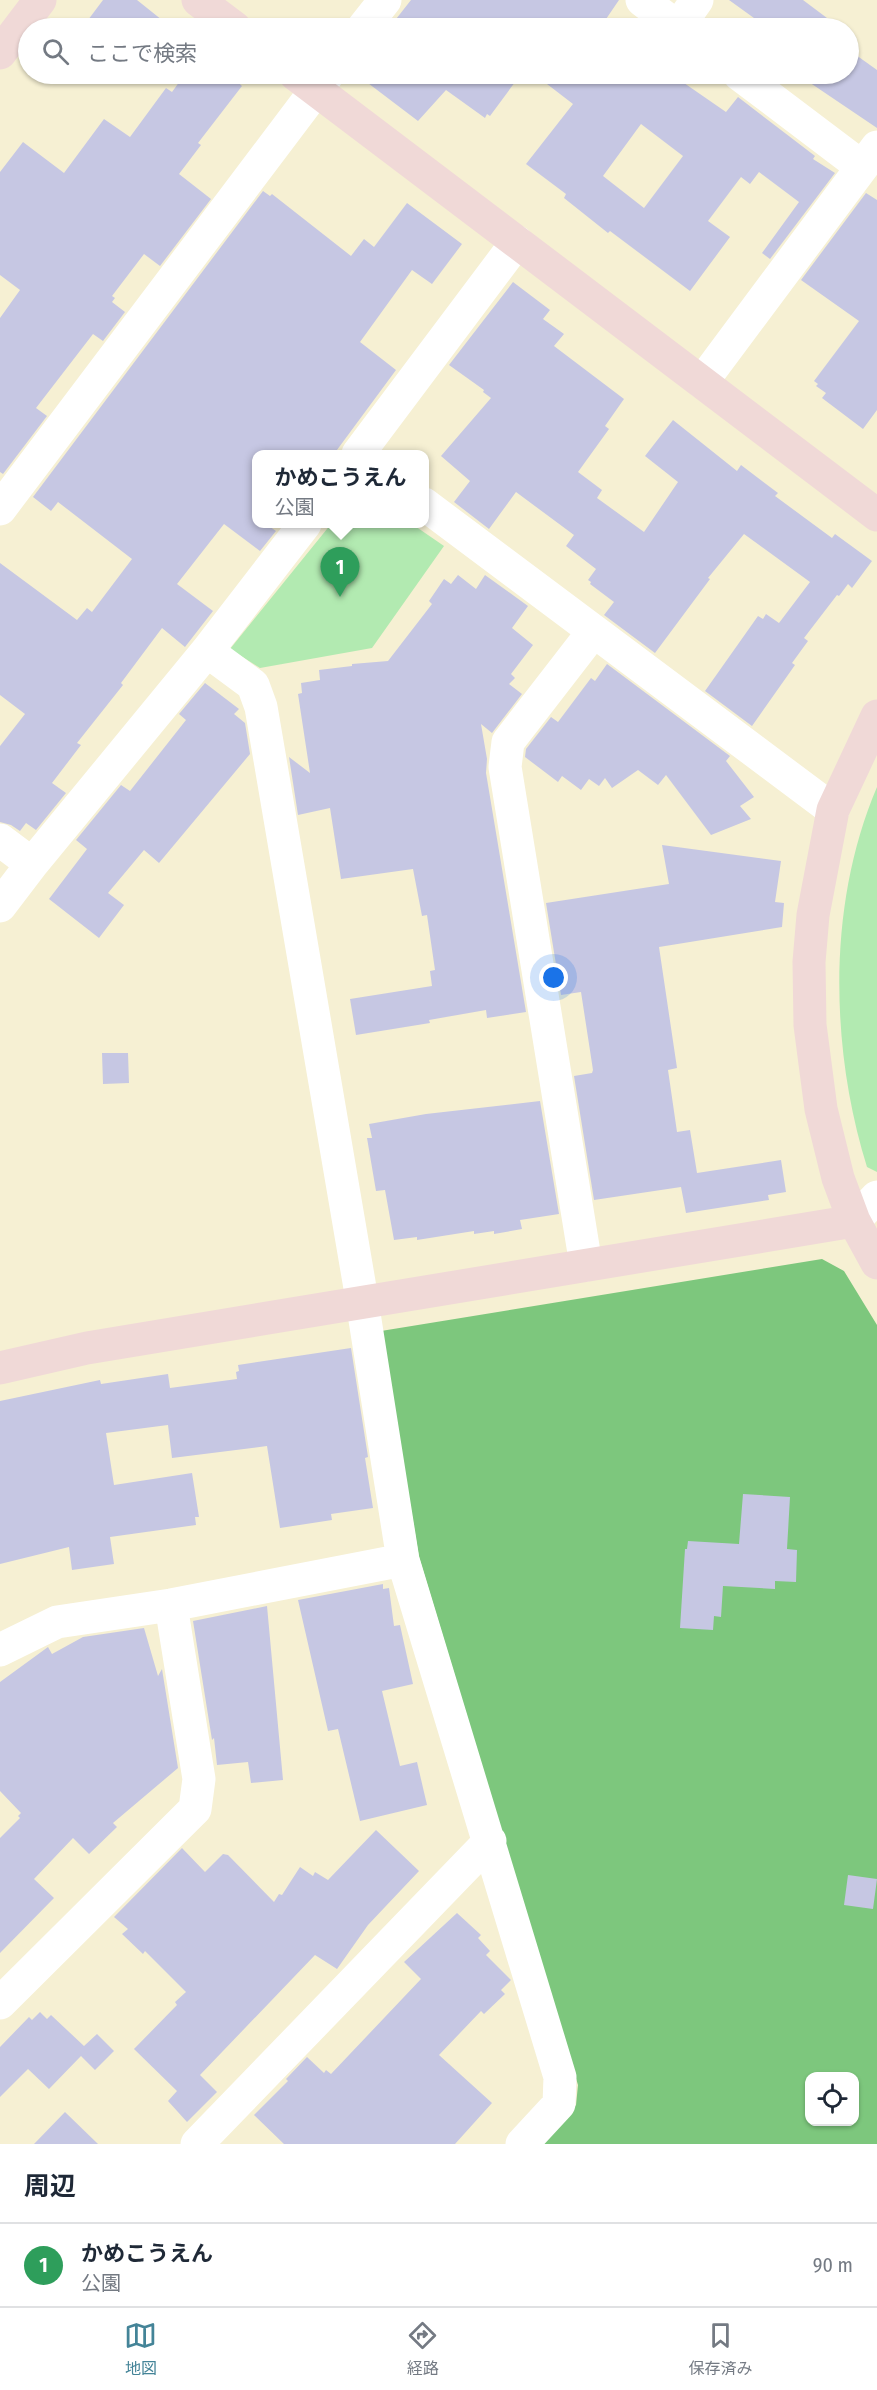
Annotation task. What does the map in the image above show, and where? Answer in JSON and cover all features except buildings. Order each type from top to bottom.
[{"type":"street","points":[[26,18],[40,0]]},
{"type":"street","points":[[198,0],[222,18]]},
{"type":"street","points":[[371,18],[385,0]]},
{"type":"street","points":[[642,0],[666,18]]},
{"type":"street","points":[[685,18],[697,0]]},
{"type":"street","points":[[0,53],[18,29]]},
{"type":"street","points":[[0,509],[309,84]]},
{"type":"street","points":[[319,84],[517,242],[877,515]]},
{"type":"street","points":[[702,382],[869,157],[755,84]]},
{"type":"street","points":[[361,450],[517,242]]},
{"type":"street","points":[[429,508],[833,810]]},
{"type":"street","points":[[0,906],[207,651],[302,528]]},
{"type":"street","points":[[586,1265],[505,767],[508,742],[593,632]]},
{"type":"street","points":[[207,651],[253,685],[261,707],[362,1302],[403,1560],[560,2077],[559,2104],[522,2144]]},
{"type":"street","points":[[877,716],[833,810],[813,915],[809,962],[810,1025],[821,1109],[838,1178],[854,1221],[877,1263]]},
{"type":"street","points":[[0,840],[32,864]]},
{"type":"street","points":[[0,1368],[87,1348],[854,1221],[877,1197]]},
{"type":"street","points":[[0,1650],[57,1622],[171,1605],[403,1560]]},
{"type":"street","points":[[0,2003],[195,1809],[199,1779],[171,1605]]},
{"type":"street","points":[[197,2144],[490,1841]]},
{"type":"green space","points":[[328,528],[418,528],[444,546],[372,648],[260,668],[230,649]]},
{"type":"green space","points":[[877,787],[877,1172],[867,1167],[855,1121],[846,1074],[839,976],[842,927],[849,879],[861,832]]},
{"type":"green space","points":[[822,1259],[844,1271],[877,1325],[877,2144],[541,2144],[576,2105],[578,2085],[419,1557],[381,1331]]},
{"type":"place","name":"かめこうえん","points":[[340,597]]}]
